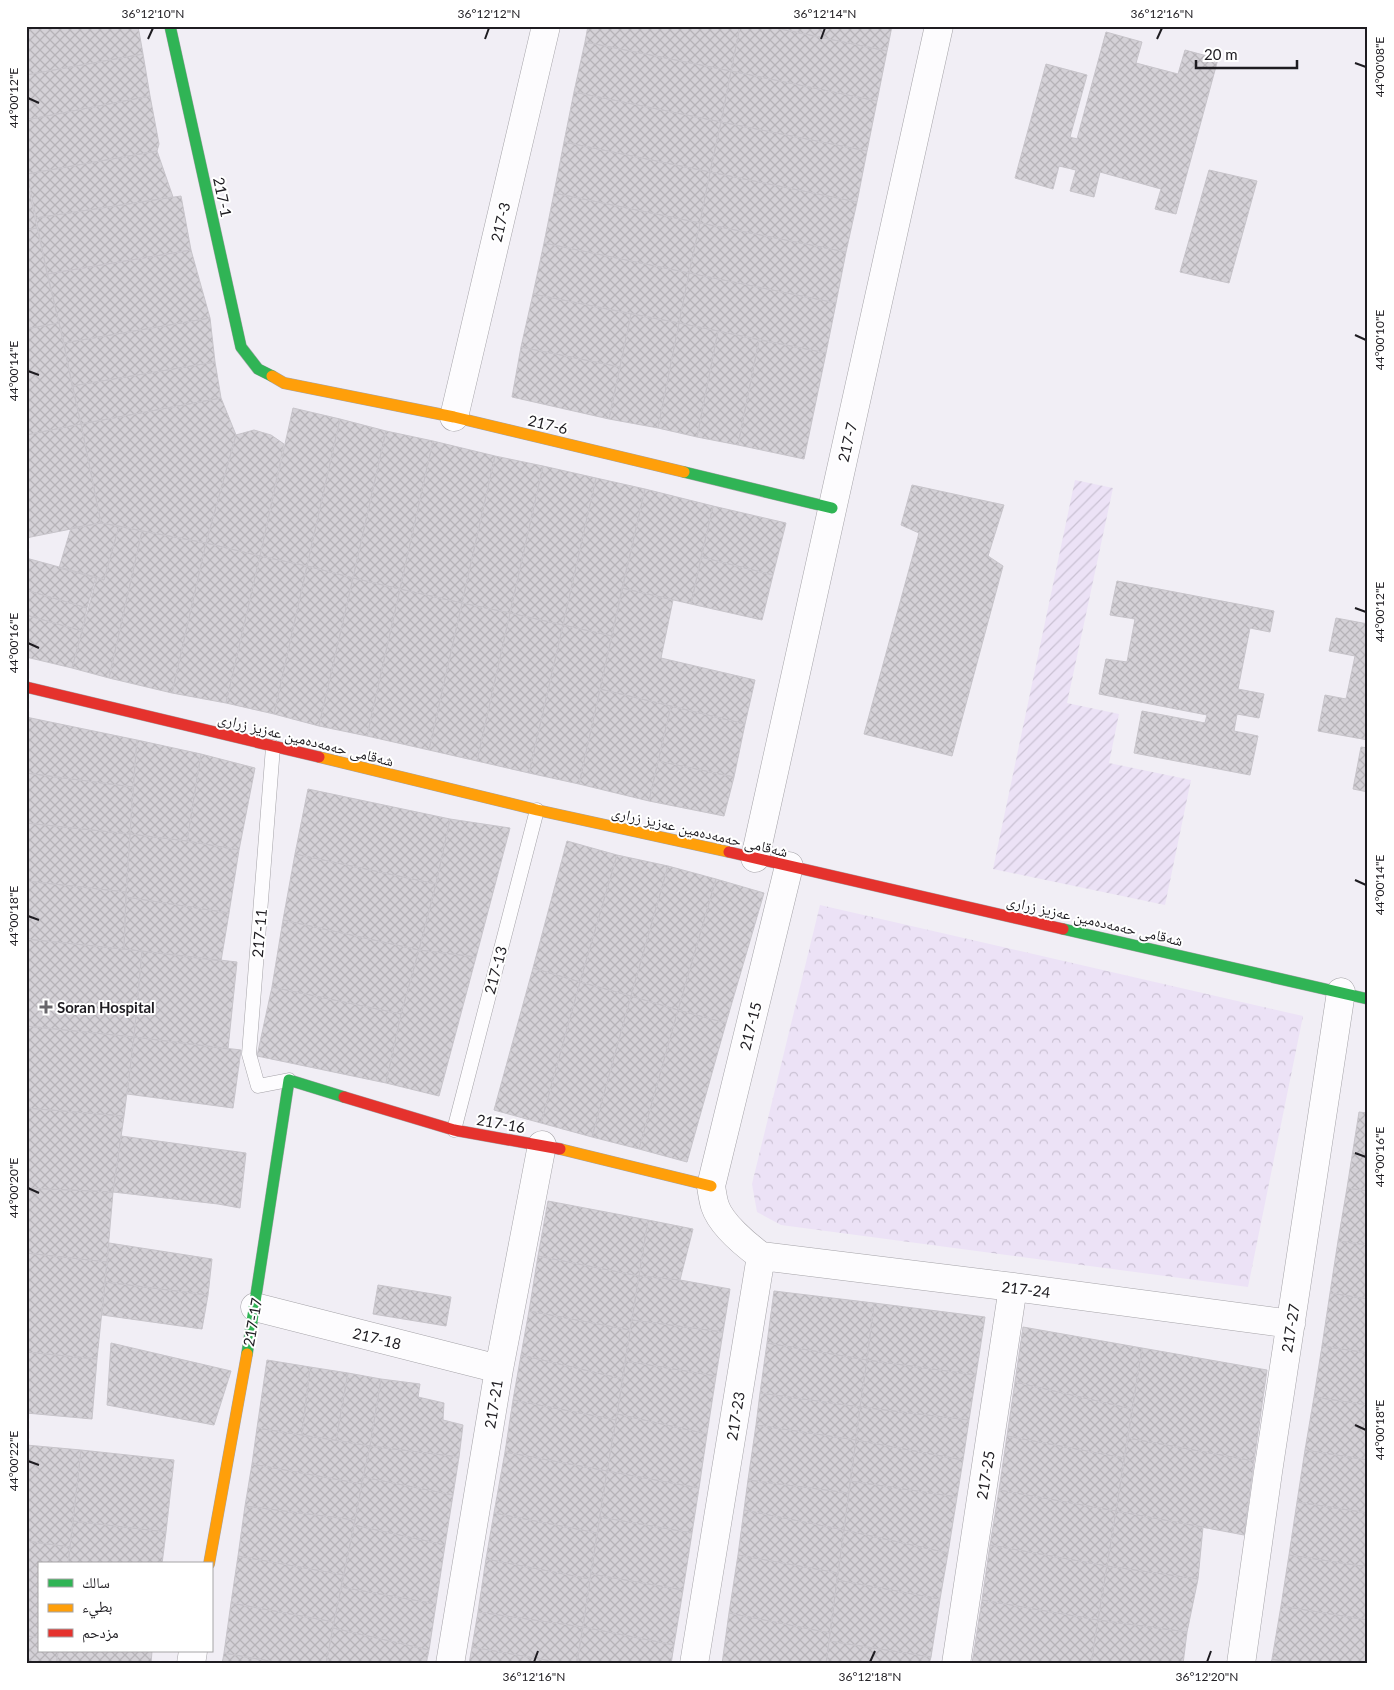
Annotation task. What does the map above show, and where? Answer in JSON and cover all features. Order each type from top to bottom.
[{"type":"street","name":"217-1","points":[[170,26],[241,347],[258,370]]},
{"type":"street","name":"217-3","points":[[454,417],[546,26]]},
{"type":"street","name":"217-7","points":[[755,858],[939,26]]},
{"type":"street","name":"217-6","points":[[258,370],[284,382],[454,417],[832,508]]},
{"type":"street","name":"شەقامی حەمەدەمین عەزیز زراری","points":[[26,688],[537,810],[755,858],[1368,999]]},
{"type":"street","name":"217-15","points":[[711,1186],[789,866]]},
{"type":"street","name":"217-27","points":[[1241,1664],[1268,1472],[1341,992]]},
{"type":"street","name":"217-16","points":[[289,1080],[454,1130],[542,1145],[711,1186]]},
{"type":"street","name":"217-17","points":[[209,1562],[255,1308],[289,1080]]},
{"type":"street","name":"217-21","points":[[450,1664],[499,1369],[542,1145]]},
{"type":"street","points":[[711,1186],[715,1207],[743,1243],[761,1256]]},
{"type":"street","name":"217-24","points":[[761,1256],[1291,1324]]},
{"type":"street","name":"217-23","points":[[694,1664],[761,1256]]},
{"type":"street","name":"217-25","points":[[956,1664],[1013,1287]]},
{"type":"street","name":"217-18","points":[[255,1308],[499,1369]]},
{"type":"lane","name":"217-11","points":[[273,747],[249,1054],[258,1086],[289,1080]]},
{"type":"lane","name":"217-13","points":[[454,1130],[537,810]]},
{"type":"green space","points":[[1075,480],[1113,488],[1067,703],[1119,714],[1109,763],[1191,780],[1165,905],[993,869]]},
{"type":"green space","points":[[820,905],[1303,1016],[1248,1287],[781,1225],[757,1212],[752,1184]]},
{"type":"building","points":[[26,26],[138,26],[143,54],[26,75]]},
{"type":"building","points":[[588,26],[740,26],[731,71],[585,42]]},
{"type":"building","points":[[740,26],[766,26],[887,51],[877,101],[731,71]]},
{"type":"building","points":[[766,26],[892,26],[887,51]]},
{"type":"building","points":[[1106,32],[1142,42],[1136,63],[1178,74],[1185,50],[1218,59],[1176,214],[1155,209],[1161,189],[1100,172],[1094,197],[1070,191],[1076,170],[1059,166],[1053,189],[1015,178],[1046,64],[1087,75],[1070,137],[1077,139]]},
{"type":"building","points":[[585,42],[731,71],[721,122],[574,92]]},
{"type":"building","points":[[143,54],[150,96],[26,120],[26,75]]},
{"type":"building","points":[[731,71],[877,101],[867,151],[721,122]]},
{"type":"building","points":[[574,92],[721,122],[710,172],[564,142]]},
{"type":"building","points":[[150,96],[159,144],[157,151],[27,174],[26,120]]},
{"type":"building","points":[[721,122],[867,151],[857,202],[710,172]]},
{"type":"building","points":[[564,142],[710,172],[700,223],[554,193]]},
{"type":"building","points":[[157,151],[173,197],[36,218],[27,174]]},
{"type":"building","points":[[1209,170],[1257,181],[1229,283],[1180,272]]},
{"type":"building","points":[[710,172],[857,202],[846,252],[700,223]]},
{"type":"building","points":[[26,174],[37,228],[26,230]]},
{"type":"building","points":[[554,193],[700,223],[689,273],[544,243]]},
{"type":"building","points":[[181,196],[191,250],[47,274],[36,218]]},
{"type":"building","points":[[700,223],[846,252],[836,303],[689,273]]},
{"type":"building","points":[[37,228],[59,323],[26,329],[26,230]]},
{"type":"building","points":[[544,243],[689,273],[679,323],[533,294]]},
{"type":"building","points":[[191,250],[210,318],[64,343],[47,274]]},
{"type":"building","points":[[689,273],[836,303],[826,353],[679,323]]},
{"type":"building","points":[[533,294],[631,314],[620,367],[521,347]]},
{"type":"building","points":[[631,314],[679,323],[658,428],[609,419]]},
{"type":"building","points":[[210,318],[215,362],[72,386],[64,343]]},
{"type":"building","points":[[59,323],[81,424],[26,435],[26,329]]},
{"type":"building","points":[[679,323],[718,331],[697,437],[658,428]]},
{"type":"building","points":[[718,331],[759,340],[738,445],[697,437]]},
{"type":"building","points":[[759,340],[826,353],[804,459],[738,445]]},
{"type":"building","points":[[521,347],[620,367],[609,419],[512,397]]},
{"type":"building","points":[[215,362],[221,398],[81,424],[72,386]]},
{"type":"building","points":[[221,398],[236,435],[206,543],[101,523],[81,424]]},
{"type":"building","points":[[293,408],[340,419],[307,566],[260,556]]},
{"type":"building","points":[[340,419],[386,431],[353,578],[307,566]]},
{"type":"building","points":[[81,424],[101,523],[26,538],[26,435]]},
{"type":"building","points":[[254,430],[271,435],[284,444],[260,556],[206,543],[236,435]]},
{"type":"building","points":[[386,431],[433,441],[400,589],[353,578]]},
{"type":"building","points":[[433,441],[495,456],[462,603],[400,589]]},
{"type":"building","points":[[495,456],[543,466],[510,613],[462,603]]},
{"type":"building","points":[[543,466],[596,478],[563,625],[510,613]]},
{"type":"building","points":[[596,478],[645,489],[612,636],[563,625]]},
{"type":"building","points":[[912,485],[1004,505],[988,556],[1003,566],[952,756],[864,734],[919,533],[901,525]]},
{"type":"building","points":[[645,489],[713,506],[691,604],[622,588]]},
{"type":"building","points":[[713,506],[786,523],[773,575],[701,557]]},
{"type":"building","points":[[101,523],[119,526],[104,580],[59,568],[71,528]]},
{"type":"building","points":[[119,526],[142,531],[109,678],[72,668],[97,577],[104,580]]},
{"type":"building","points":[[142,531],[206,543],[172,693],[109,678]]},
{"type":"building","points":[[206,543],[260,556],[226,703],[172,693]]},
{"type":"building","points":[[260,556],[307,566],[274,714],[226,703]]},
{"type":"building","points":[[701,557],[773,575],[762,620],[691,604]]},
{"type":"building","points":[[26,558],[96,577],[87,608],[26,590]]},
{"type":"building","points":[[307,566],[353,578],[319,726],[274,714]]},
{"type":"building","points":[[353,578],[400,589],[367,736],[319,726]]},
{"type":"building","points":[[1117,581],[1274,611],[1270,632],[1250,628],[1238,689],[1264,694],[1259,718],[1237,714],[1234,731],[1258,736],[1250,775],[1134,753],[1142,711],[1205,723],[1207,715],[1099,694],[1106,659],[1127,662],[1135,619],[1110,615]]},
{"type":"building","points":[[622,588],[673,600],[661,658],[755,680],[745,724],[600,689]]},
{"type":"building","points":[[400,589],[462,603],[429,750],[367,736]]},
{"type":"building","points":[[26,590],[87,608],[82,631],[26,615]]},
{"type":"building","points":[[462,603],[510,613],[477,761],[429,750]]},
{"type":"building","points":[[510,613],[563,625],[529,773],[477,761]]},
{"type":"building","points":[[26,615],[82,631],[72,668],[26,657]]},
{"type":"building","points":[[1336,618],[1368,624],[1368,740],[1318,731],[1325,695],[1346,699],[1355,656],[1329,651]]},
{"type":"building","points":[[563,625],[612,636],[579,784],[529,773]]},
{"type":"building","points":[[600,689],[671,706],[649,801],[579,784]]},
{"type":"building","points":[[671,706],[745,724],[734,777],[658,761]]},
{"type":"building","points":[[26,717],[137,740],[133,787],[26,773]]},
{"type":"building","points":[[137,740],[201,754],[187,841],[130,834]]},
{"type":"building","points":[[1361,747],[1368,748],[1368,792],[1353,789]]},
{"type":"building","points":[[201,754],[255,768],[239,850],[187,841]]},
{"type":"building","points":[[658,761],[734,777],[724,816],[649,801]]},
{"type":"building","points":[[26,773],[133,787],[130,834],[26,823]]},
{"type":"building","points":[[308,789],[450,819],[436,884],[295,854]]},
{"type":"building","points":[[450,819],[510,828],[476,957],[419,950]]},
{"type":"building","points":[[26,823],[130,834],[126,892],[26,881]]},
{"type":"building","points":[[130,834],[239,850],[229,913],[126,897]]},
{"type":"building","points":[[567,841],[617,855],[580,982],[533,968]]},
{"type":"building","points":[[295,854],[436,884],[419,950],[283,920]]},
{"type":"building","points":[[617,855],[668,866],[631,996],[580,982]]},
{"type":"building","points":[[668,866],[716,879],[678,1010],[631,996]]},
{"type":"building","points":[[716,879],[764,893],[726,1023],[678,1010]]},
{"type":"building","points":[[26,881],[126,892],[124,949],[26,939]]},
{"type":"building","points":[[126,897],[229,913],[221,961],[124,949]]},
{"type":"building","points":[[283,920],[419,950],[401,1014],[272,987]]},
{"type":"building","points":[[26,939],[142,951],[134,1037],[26,1026]]},
{"type":"building","points":[[419,950],[476,957],[439,1096],[386,1083],[401,1014]]},
{"type":"building","points":[[142,951],[237,962],[228,1049],[134,1037]]},
{"type":"building","points":[[533,968],[580,982],[541,1123],[494,1110]]},
{"type":"building","points":[[580,982],[631,996],[592,1137],[541,1123]]},
{"type":"building","points":[[272,987],[401,1014],[386,1083],[257,1056]]},
{"type":"building","points":[[631,996],[678,1010],[639,1149],[592,1137]]},
{"type":"building","points":[[678,1010],[726,1023],[687,1162],[639,1149]]},
{"type":"building","points":[[26,1026],[134,1037],[124,1116],[26,1108]]},
{"type":"building","points":[[134,1037],[241,1050],[233,1108],[127,1094]]},
{"type":"building","points":[[26,1108],[124,1116],[113,1192],[26,1188]]},
{"type":"building","points":[[1359,1112],[1368,1113],[1368,1191],[1347,1188]]},
{"type":"building","points":[[121,1136],[246,1153],[240,1208],[113,1192]]},
{"type":"building","points":[[26,1188],[113,1192],[107,1262],[26,1253]]},
{"type":"building","points":[[1347,1188],[1368,1191],[1368,1245],[1338,1241]]},
{"type":"building","points":[[548,1201],[648,1220],[639,1276],[538,1256]]},
{"type":"building","points":[[648,1220],[693,1229],[680,1280],[639,1276]]},
{"type":"building","points":[[1338,1241],[1368,1245],[1368,1299],[1330,1293]]},
{"type":"building","points":[[109,1243],[212,1259],[208,1295],[105,1282]]},
{"type":"building","points":[[26,1253],[107,1262],[97,1359],[26,1352]]},
{"type":"building","points":[[538,1256],[639,1276],[630,1330],[529,1311]]},
{"type":"building","points":[[639,1276],[680,1280],[730,1289],[723,1332],[632,1320]]},
{"type":"building","points":[[105,1282],[208,1295],[202,1329],[102,1315]]},
{"type":"building","points":[[378,1285],[451,1297],[446,1326],[373,1314]]},
{"type":"building","points":[[774,1291],[874,1303],[867,1360],[767,1343]]},
{"type":"building","points":[[1330,1293],[1368,1299],[1368,1353],[1322,1346]]},
{"type":"building","points":[[874,1303],[985,1317],[976,1375],[867,1360]]},
{"type":"building","points":[[529,1311],[630,1330],[623,1379],[521,1355]]},
{"type":"building","points":[[632,1320],[723,1332],[716,1376],[625,1361]]},
{"type":"building","points":[[1023,1327],[1142,1348],[1132,1409],[1015,1382]]},
{"type":"building","points":[[111,1343],[231,1371],[214,1425],[107,1405]]},
{"type":"building","points":[[767,1343],[867,1360],[860,1407],[760,1393]]},
{"type":"building","points":[[1322,1346],[1368,1353],[1368,1405],[1314,1397]]},
{"type":"building","points":[[1142,1348],[1267,1370],[1254,1461],[1128,1438]]},
{"type":"building","points":[[26,1352],[97,1359],[92,1419],[26,1413]]},
{"type":"building","points":[[521,1355],[623,1379],[616,1420],[513,1400]]},
{"type":"building","points":[[267,1360],[310,1367],[302,1435],[257,1428]]},
{"type":"building","points":[[867,1360],[976,1375],[969,1420],[860,1407]]},
{"type":"building","points":[[625,1361],[716,1376],[707,1434],[617,1414]]},
{"type":"building","points":[[310,1367],[348,1373],[336,1440],[302,1435]]},
{"type":"building","points":[[348,1373],[381,1379],[370,1446],[336,1440]]},
{"type":"building","points":[[381,1379],[420,1384],[418,1397],[444,1403],[443,1420],[463,1425],[459,1457],[370,1446]]},
{"type":"building","points":[[1015,1382],[1132,1409],[1124,1458],[1007,1436]]},
{"type":"building","points":[[760,1393],[860,1407],[856,1440],[756,1425]]},
{"type":"building","points":[[1314,1397],[1368,1405],[1368,1460],[1305,1450]]},
{"type":"building","points":[[513,1400],[616,1420],[607,1471],[505,1452]]},
{"type":"building","points":[[860,1407],[969,1420],[963,1460],[856,1440]]},
{"type":"building","points":[[617,1414],[707,1434],[699,1488],[607,1471]]},
{"type":"building","points":[[756,1425],[856,1440],[849,1493],[748,1480]]},
{"type":"building","points":[[257,1428],[370,1446],[362,1484],[252,1464]]},
{"type":"building","points":[[1007,1436],[1124,1458],[1116,1511],[999,1490]]},
{"type":"building","points":[[1128,1438],[1254,1461],[1244,1535],[1116,1511]]},
{"type":"building","points":[[856,1440],[963,1460],[957,1497],[850,1481]]},
{"type":"building","points":[[26,1445],[81,1450],[70,1547],[26,1541]]},
{"type":"building","points":[[370,1446],[459,1457],[453,1495],[363,1477]]},
{"type":"building","points":[[81,1450],[174,1460],[166,1532],[73,1521]]},
{"type":"building","points":[[1305,1450],[1368,1460],[1368,1513],[1297,1502]]},
{"type":"building","points":[[505,1452],[607,1471],[597,1533],[494,1513]]},
{"type":"building","points":[[252,1464],[362,1484],[355,1520],[245,1506]]},
{"type":"building","points":[[607,1471],[699,1488],[692,1533],[600,1517]]},
{"type":"building","points":[[363,1477],[453,1495],[445,1545],[354,1525]]},
{"type":"building","points":[[748,1480],[849,1493],[844,1530],[744,1510]]},
{"type":"building","points":[[850,1481],[957,1497],[948,1553],[844,1530]]},
{"type":"building","points":[[999,1490],[1116,1511],[1107,1566],[990,1545]]},
{"type":"building","points":[[1297,1502],[1368,1513],[1368,1567],[1289,1555]]},
{"type":"building","points":[[245,1506],[355,1520],[344,1575],[238,1556]]},
{"type":"building","points":[[744,1510],[844,1530],[838,1573],[738,1555]]},
{"type":"building","points":[[1116,1511],[1203,1527],[1198,1579],[1107,1566]]},
{"type":"building","points":[[494,1513],[597,1533],[590,1579],[486,1559]]},
{"type":"building","points":[[600,1517],[692,1533],[683,1590],[591,1574]]},
{"type":"building","points":[[73,1521],[166,1532],[162,1562],[68,1562]]},
{"type":"building","points":[[354,1525],[445,1545],[436,1604],[341,1587]]},
{"type":"building","points":[[844,1530],[948,1553],[940,1599],[837,1580]]},
{"type":"building","points":[[26,1541],[70,1547],[68,1562],[38,1562],[38,1637],[26,1636]]},
{"type":"building","points":[[990,1545],[1107,1566],[1098,1620],[982,1600]]},
{"type":"building","points":[[738,1555],[838,1573],[830,1633],[729,1613]]},
{"type":"building","points":[[1289,1555],[1368,1567],[1368,1620],[1281,1606]]},
{"type":"building","points":[[238,1556],[344,1575],[334,1622],[231,1603]]},
{"type":"building","points":[[486,1559],[590,1579],[583,1627],[478,1612]]},
{"type":"building","points":[[1107,1566],[1198,1579],[1187,1632],[1098,1620]]},
{"type":"building","points":[[591,1574],[683,1590],[674,1645],[583,1627]]},
{"type":"building","points":[[837,1580],[940,1599],[931,1657],[829,1641]]},
{"type":"building","points":[[341,1587],[436,1604],[429,1650],[333,1628]]},
{"type":"building","points":[[982,1600],[1098,1620],[1091,1664],[972,1663]]},
{"type":"building","points":[[231,1603],[334,1622],[326,1664],[286,1664],[224,1653]]},
{"type":"building","points":[[1281,1606],[1368,1620],[1368,1664],[1301,1664],[1272,1659]]},
{"type":"building","points":[[478,1612],[583,1627],[577,1664],[472,1647]]},
{"type":"building","points":[[729,1613],[830,1633],[826,1664],[722,1664]]},
{"type":"building","points":[[1098,1620],[1187,1632],[1183,1664],[1091,1664]]},
{"type":"building","points":[[583,1627],[674,1645],[671,1664],[576,1664]]},
{"type":"building","points":[[333,1628],[429,1650],[426,1664],[326,1664]]},
{"type":"building","points":[[26,1636],[38,1637],[38,1652],[58,1652],[56,1664],[26,1664]]},
{"type":"building","points":[[829,1641],[931,1657],[929,1664],[826,1664]]},
{"type":"building","points":[[472,1647],[568,1664],[469,1664]]},
{"type":"building","points":[[58,1652],[152,1652],[151,1664],[57,1664]]},
{"type":"building","points":[[224,1653],[286,1664],[222,1664]]},
{"type":"building","points":[[1272,1659],[1301,1664],[1271,1664]]},
{"type":"traffic: fast","points":[[170,26],[241,347],[258,369],[272,376]]},
{"type":"traffic: fast","points":[[684,472],[832,508]]},
{"type":"traffic: fast","points":[[1063,929],[1368,999]]},
{"type":"traffic: fast","points":[[247,1354],[289,1080],[344,1097]]},
{"type":"traffic: slow","points":[[272,376],[284,383],[454,417],[684,472]]},
{"type":"traffic: slow","points":[[319,757],[537,810],[729,852]]},
{"type":"traffic: slow","points":[[560,1149],[711,1186]]},
{"type":"traffic: slow","points":[[209,1562],[247,1354]]},
{"type":"traffic: jam","points":[[26,687],[319,757]]},
{"type":"traffic: jam","points":[[729,852],[1063,929]]},
{"type":"traffic: jam","points":[[344,1097],[454,1130],[560,1149]]},
{"type":"place","name":"Soran Hospital","points":[[46,1007]]}]
